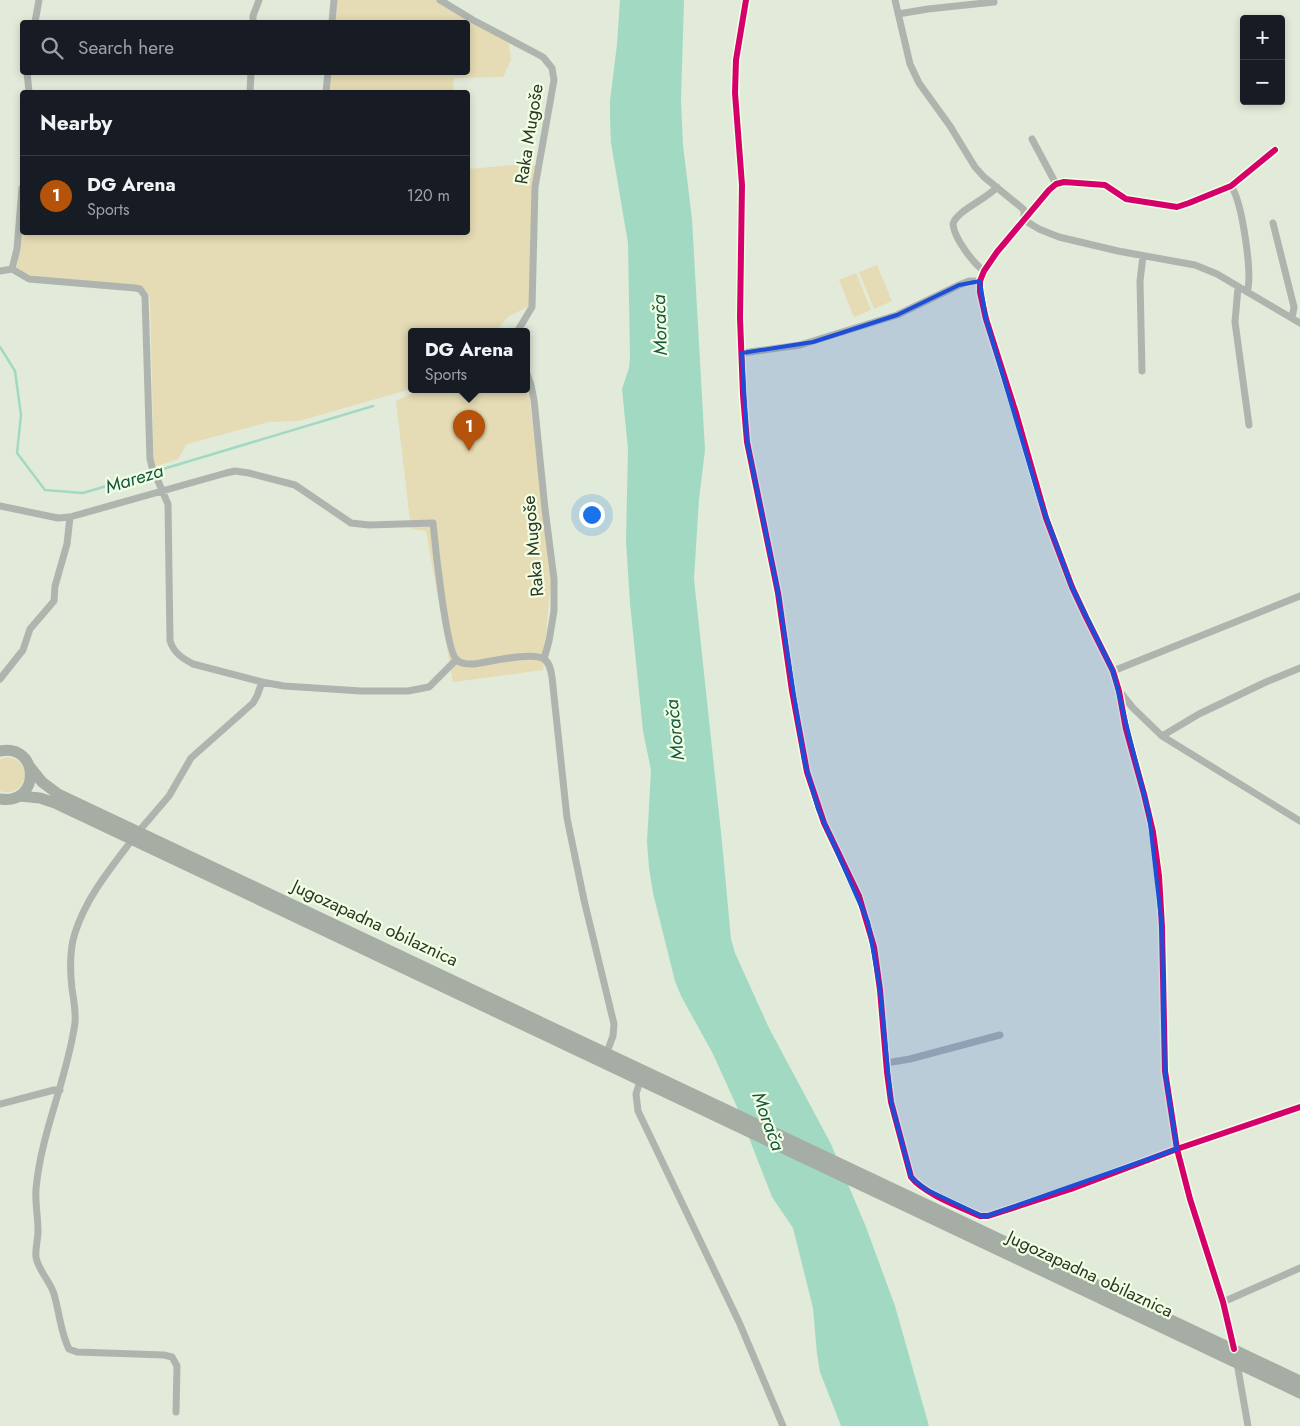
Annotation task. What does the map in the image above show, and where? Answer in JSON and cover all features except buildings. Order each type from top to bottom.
[{"type":"main road","name":"Jugozapadna obilaznica","points":[[0,751],[17,753],[27,762],[42,782],[58,794],[135,836],[640,1081],[710,1107]]},
{"type":"main road","points":[[19,796],[30,784],[30,767]]},
{"type":"main road","name":"Jugozapadna obilaznica","points":[[0,799],[8,800],[19,796],[40,798],[135,836],[607,1052],[710,1107]]},
{"type":"main road","points":[[710,1107],[868,1182]]},
{"type":"main road","name":"Jugozapadna obilaznica","points":[[868,1182],[1300,1381]]},
{"type":"main road","name":"Jugozapadna obilaznica","points":[[868,1182],[1300,1393]]},
{"type":"street","points":[[35,20],[40,0]]},
{"type":"street","points":[[253,20],[259,0]]},
{"type":"street","points":[[332,20],[334,0]]},
{"type":"street","name":"Raka Mugoše","points":[[440,0],[543,58],[550,64],[554,73],[535,187],[532,307],[519,328]]},
{"type":"street","points":[[746,0],[740,27],[736,77],[737,138],[742,185],[740,318],[743,395],[748,447],[778,593],[804,760],[818,809],[859,896],[874,947],[891,1102],[910,1177],[925,1189],[980,1216],[988,1216],[1071,1190],[1177,1149],[1300,1107]]},
{"type":"street","points":[[895,0],[913,73],[950,126],[972,164],[1024,210],[1024,220]]},
{"type":"street","points":[[898,14],[928,8],[994,2]]},
{"type":"street","points":[[27,75],[29,90]]},
{"type":"street","points":[[250,90],[251,75]]},
{"type":"street","points":[[326,90],[328,75]]},
{"type":"street","points":[[1032,139],[1056,184]]},
{"type":"street","points":[[1234,1350],[1223,1302],[1190,1199],[1177,1149],[1165,1071],[1162,927],[1157,859],[1148,807],[1126,729],[1113,671],[1072,587],[1046,518],[1016,413],[986,319],[980,292],[980,281],[984,271],[998,252],[1056,184],[1064,182],[1105,185],[1126,199],[1171,207],[1189,203],[1231,186],[1275,150]]},
{"type":"street","points":[[1231,186],[1237,195],[1241,211],[1249,284],[1246,292]]},
{"type":"street","points":[[984,271],[971,258],[955,233],[953,224],[957,216],[988,196],[997,187]]},
{"type":"street","points":[[12,269],[17,249],[20,212]]},
{"type":"street","points":[[1024,220],[1046,233],[1143,256],[1195,265],[1217,274],[1300,324]]},
{"type":"street","points":[[1273,223],[1294,307],[1292,318]]},
{"type":"street","points":[[1142,371],[1140,280],[1143,256]]},
{"type":"street","points":[[0,271],[12,269],[29,279],[135,288],[143,292],[146,300],[152,467],[168,504],[170,641],[173,648],[184,659],[192,664],[284,686],[362,691],[408,691],[429,687],[456,660]]},
{"type":"street","points":[[742,353],[813,342],[896,315],[962,283],[980,281]]},
{"type":"street","points":[[1238,287],[1235,322],[1249,425]]},
{"type":"street","name":"Raka Mugoše","points":[[530,382],[534,400],[544,509],[554,579],[554,611],[550,641],[544,659]]},
{"type":"street","points":[[0,506],[58,518],[70,518],[226,473],[240,471],[295,486],[351,523],[369,525],[433,523],[450,649],[456,660],[464,664],[474,664],[531,656],[544,659],[548,664],[552,677],[567,818],[586,909],[614,1024],[613,1036],[607,1052]]},
{"type":"street","points":[[0,679],[23,650],[30,629],[54,602],[56,595],[55,586],[67,544],[70,518]]},
{"type":"street","points":[[1113,671],[1300,596]]},
{"type":"street","points":[[1162,736],[1200,714],[1300,668]]},
{"type":"street","points":[[176,1412],[177,1366],[172,1357],[164,1355],[74,1352],[67,1345],[53,1290],[38,1264],[36,1255],[38,1231],[37,1181],[43,1151],[66,1066],[75,1021],[71,976],[72,942],[76,931],[92,897],[109,870],[169,796],[191,758],[253,703],[258,696],[262,682]]},
{"type":"street","points":[[1119,691],[1130,705],[1162,736],[1300,821]]},
{"type":"street","points":[[886,1063],[910,1059],[1000,1035]]},
{"type":"street","points":[[640,1081],[636,1094],[638,1110],[740,1322],[783,1426]]},
{"type":"street","points":[[0,1104],[60,1090]]},
{"type":"street","points":[[1223,1302],[1300,1268]]},
{"type":"street","points":[[1237,1363],[1248,1426]]},
{"type":"highlighted area","points":[[980,281],[986,319],[1039,497],[1072,587],[1113,671],[1149,814],[1162,927],[1165,1071],[1177,1149],[984,1217],[925,1189],[911,1177],[891,1102],[880,990],[868,922],[818,809],[804,760],[778,593],[747,442],[742,353],[813,342],[897,315],[959,285]]},
{"type":"shaded area","points":[[337,0],[442,0],[508,39],[511,60],[503,77],[454,78],[453,90],[325,90],[326,75],[470,75],[470,20],[336,20]]},
{"type":"shaded area","points":[[523,164],[539,166],[532,305],[509,316],[498,328],[408,328],[408,390],[299,421],[269,422],[187,444],[178,459],[154,467],[150,297],[144,289],[133,286],[30,275],[17,268],[21,235],[470,235],[470,169]]},
{"type":"shaded area","points":[[877,265],[892,301],[874,309],[859,272]]},
{"type":"shaded area","points":[[856,273],[871,310],[854,317],[839,280]]},
{"type":"shaded area","points":[[413,393],[529,393],[551,577],[543,670],[453,682],[426,531],[411,529],[396,401]]},
{"type":"shaded area","points":[[8,757],[17,760],[25,772],[21,786],[9,792],[0,791],[0,759]]},
{"type":"water","name":"Morača","points":[[620,0],[684,0],[681,100],[683,145],[692,219],[705,450],[699,499],[694,579],[731,939],[735,953],[769,1028],[831,1144],[866,1227],[895,1306],[929,1426],[841,1426],[820,1372],[813,1308],[793,1228],[772,1197],[737,1107],[713,1054],[681,996],[675,981],[653,893],[647,842],[651,770],[643,731],[630,603],[626,541],[628,449],[622,389],[629,368],[630,357],[628,243],[611,143],[610,119],[610,101]]},
{"type":"waterway","name":"Mareza","points":[[0,347],[15,371],[21,415],[17,453],[45,490],[83,493],[373,406]]},
{"type":"cycle path","points":[[746,0],[736,60],[735,93],[742,185],[740,318],[747,442],[778,593],[792,691],[807,772],[824,823],[859,896],[874,947],[891,1102],[911,1177],[924,1189],[942,1199],[980,1216],[988,1216],[1071,1189],[1177,1149],[1300,1107]]},
{"type":"cycle path","points":[[1234,1349],[1223,1302],[1190,1199],[1177,1149],[1165,1071],[1159,876],[1153,832],[1144,794],[1126,729],[1113,671],[1072,587],[1046,518],[1016,413],[986,319],[980,292],[980,281],[984,271],[997,252],[1056,184],[1064,182],[1105,185],[1126,199],[1177,207],[1231,186],[1275,150]]},
{"type":"place","name":"DG Arena","points":[[469,451]]}]
